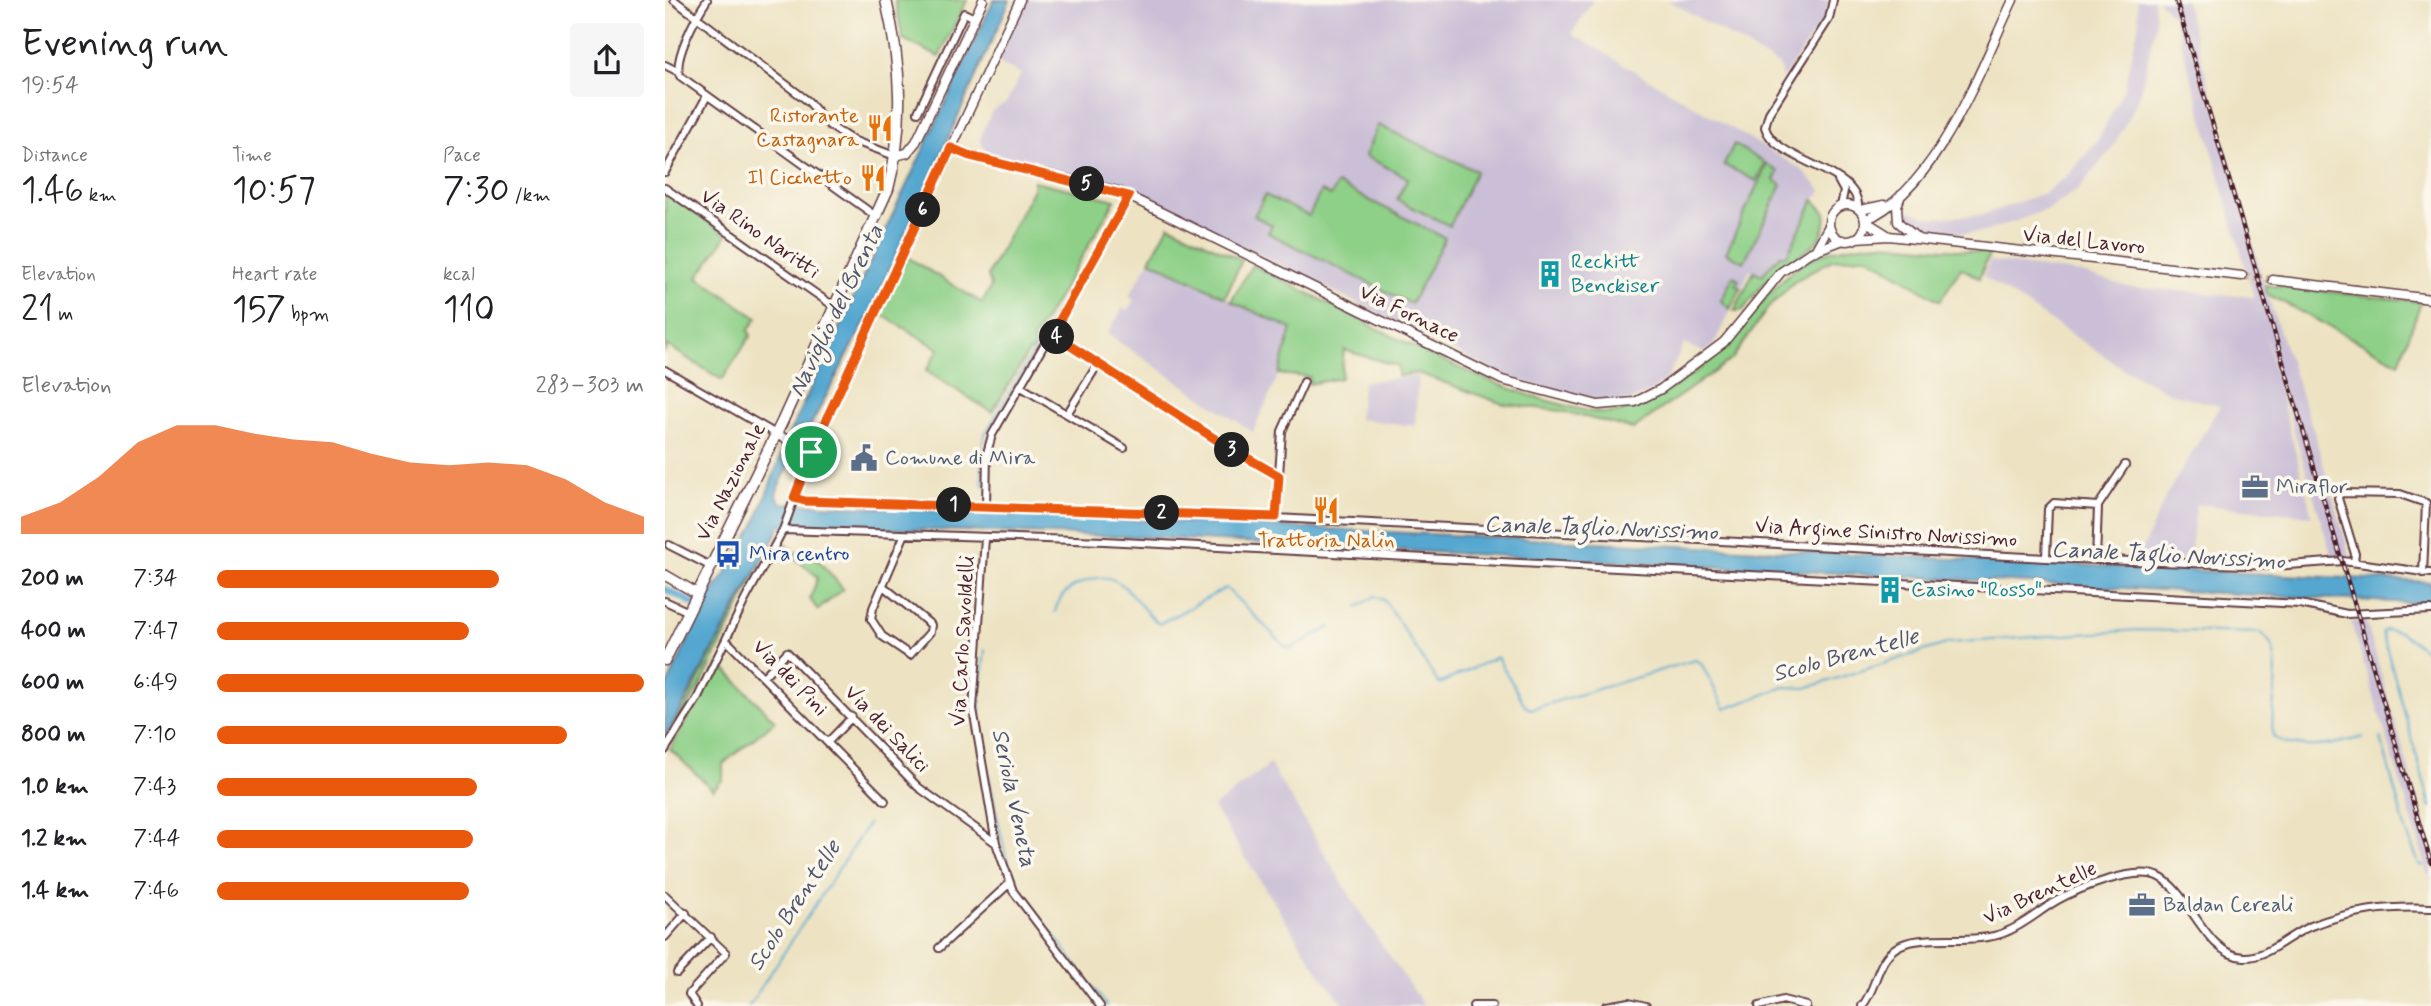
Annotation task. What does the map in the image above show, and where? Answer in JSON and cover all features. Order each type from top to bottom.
[{"type":"main road","name":"Via Nazionale","points":[[665,660],[710,566],[781,437],[888,189],[895,156],[901,85],[886,0]]},
{"type":"main road","points":[[665,575],[697,596]]},
{"type":"street","points":[[674,0],[808,101],[822,119],[840,133],[895,156],[910,150],[935,104],[983,0]]},
{"type":"street","points":[[677,71],[696,18],[707,0]]},
{"type":"street","points":[[665,750],[697,698],[784,528],[811,452],[1020,0]]},
{"type":"street","points":[[1833,0],[1829,19],[1769,113],[1765,127],[1773,141],[1837,179],[1854,193],[1865,221],[1863,231],[1856,239],[1843,240],[1833,234],[1830,224],[1832,213],[1841,206],[1844,191],[1837,179]]},
{"type":"street","points":[[1865,221],[1903,193],[1928,167],[2013,0]]},
{"type":"street","points":[[918,112],[964,13],[975,18]]},
{"type":"street","points":[[941,64],[951,69]]},
{"type":"street","points":[[665,65],[677,71],[707,96],[877,217]]},
{"type":"street","points":[[665,172],[668,161],[707,96]]},
{"type":"street","points":[[924,99],[935,104]]},
{"type":"street","name":"Via Fornace","points":[[951,148],[970,156],[1129,196],[1502,380],[1598,405],[1627,404],[1661,389],[1724,342],[1774,279],[1815,250],[1843,240]]},
{"type":"street","name":"Via Rino Naritti","points":[[665,188],[835,307]]},
{"type":"street","points":[[1903,193],[1897,206],[1898,222],[1905,231],[1923,241]]},
{"type":"street","points":[[986,507],[988,448],[1129,196]]},
{"type":"street","points":[[1841,206],[1859,210],[1890,202]]},
{"type":"street","name":"Via del Lavoro","points":[[1865,221],[1889,236]]},
{"type":"street","name":"Via Fornace","points":[[1815,250],[1826,236],[1830,224]]},
{"type":"street","name":"Via del Lavoro","points":[[1856,239],[1889,236],[2242,276]]},
{"type":"street","points":[[2273,280],[2431,299]]},
{"type":"street","points":[[1052,334],[1223,444],[1279,476]]},
{"type":"street","points":[[1067,414],[1098,364]]},
{"type":"street","points":[[665,370],[811,452]]},
{"type":"street","points":[[1276,517],[1282,431],[1304,382]]},
{"type":"street","points":[[1021,387],[1124,448]]},
{"type":"street","points":[[2096,560],[2098,506],[2125,465]]},
{"type":"street","points":[[2354,562],[2355,554],[2338,498],[2340,493],[2400,494],[2421,498],[2426,503],[2427,573]]},
{"type":"street","name":"Via Argine Sinistro Novissimo","points":[[793,501],[893,499],[986,507],[1276,517],[2096,560],[2274,566],[2354,562],[2427,573]]},
{"type":"street","points":[[2046,558],[2050,505],[2098,506]]},
{"type":"street","points":[[784,528],[904,536],[1115,542],[2032,588],[2300,604],[2357,614],[2431,611]]},
{"type":"street","points":[[883,586],[931,625],[929,632],[911,655],[904,654],[882,636],[872,623],[873,608],[904,536]]},
{"type":"street","name":"Via Carlo Savoldelli","points":[[985,538],[973,709],[996,843],[1010,883],[1022,905],[1100,1006]]},
{"type":"street","points":[[669,545],[710,566]]},
{"type":"street","points":[[665,601],[689,611]]},
{"type":"street","name":"Via dei Pini","points":[[726,640],[885,801]]},
{"type":"street","name":"Via dei Salici","points":[[764,676],[787,652],[918,787],[996,843]]},
{"type":"street","name":"Via dei Pini","points":[[828,742],[852,717]]},
{"type":"street","name":"Via Brentelle","points":[[1862,1006],[1883,961],[1899,946],[1997,936],[2013,929],[2060,898],[2138,873],[2153,874],[2166,881],[2217,942],[2241,957],[2255,956],[2309,927],[2344,915],[2390,906],[2431,908]]},
{"type":"street","points":[[939,948],[1010,883]]},
{"type":"street","points":[[665,895],[726,953],[689,994],[688,997],[697,1006]]},
{"type":"street","points":[[665,937],[686,913]]},
{"type":"street","points":[[677,973],[711,937]]},
{"type":"street","points":[[1759,1006],[1783,1000],[1806,1006]]},
{"type":"street","points":[[1606,1006],[1629,1002],[1646,1006]]},
{"type":"street","points":[[1473,1006],[1492,1006]]},
{"type":"shaded area","points":[[1026,0],[1593,0],[1572,34],[1801,169],[1822,191],[1814,200],[1787,255],[1780,255],[1762,275],[1750,270],[1713,346],[1703,352],[1684,344],[1668,377],[1653,390],[1629,401],[1603,404],[1508,377],[1122,187],[999,158],[1000,155],[986,151],[980,140],[992,111],[1006,103],[1021,74],[997,62]]},
{"type":"shaded area","points":[[1668,0],[1828,0],[1829,4],[1825,18],[1782,79],[1780,66]]},
{"type":"shaded area","points":[[2137,0],[2154,0],[2156,23],[2140,95],[2112,149],[2079,188],[2051,208],[1985,232],[1925,235],[1908,228],[1900,208],[1931,218],[1982,215],[2044,193],[2068,175],[2098,140],[2124,89],[2139,22]]},
{"type":"shaded area","points":[[2158,0],[2185,0],[2267,294],[2313,429],[2350,556],[2332,557],[2263,327],[2312,516],[2196,504],[2190,560],[2139,557],[2166,496],[2220,406],[2170,393],[2127,371],[1983,276],[1990,261],[2082,273],[2128,287],[2254,297],[2174,17]]},
{"type":"shaded area","points":[[1150,260],[1292,329],[1279,374],[1253,432],[1107,334],[1123,308],[1128,311],[1134,300],[1129,296]]},
{"type":"shaded area","points":[[1418,376],[1415,426],[1358,419],[1363,382]]},
{"type":"shaded area","points":[[2366,621],[2431,847],[2431,881],[2351,622]]},
{"type":"shaded area","points":[[1270,764],[1365,920],[1424,1006],[1346,1006],[1322,977],[1213,807]]},
{"type":"green space","points":[[895,0],[967,0],[939,57],[903,39]]},
{"type":"green space","points":[[1378,125],[1476,171],[1450,226],[1397,200],[1408,178],[1365,156]]},
{"type":"green space","points":[[1734,144],[1765,163],[1756,181],[1724,165]]},
{"type":"green space","points":[[1767,164],[1778,172],[1774,180],[1782,185],[1744,262],[1726,253]]},
{"type":"green space","points":[[1034,181],[1115,200],[1033,340],[1034,349],[1028,353],[992,412],[926,371],[939,349],[881,314],[907,257],[982,303],[991,287],[988,275],[1033,189]]},
{"type":"green space","points":[[1337,184],[1445,238],[1411,304],[1268,233],[1272,225],[1254,216],[1265,195],[1309,216],[1321,191],[1331,196]]},
{"type":"green space","points":[[665,192],[727,235],[698,277],[757,318],[748,331],[751,335],[722,380],[668,346],[665,351]]},
{"type":"green space","points":[[1814,200],[1825,212],[1825,224],[1817,241],[1775,272],[1743,310],[1734,311],[1754,271],[1762,275],[1780,255],[1787,255]]},
{"type":"green space","points":[[1169,225],[1242,260],[1225,297],[1150,260]]},
{"type":"green space","points":[[1881,243],[1990,253],[1979,278],[1961,268],[1940,301],[1867,256],[1832,260],[1795,281],[1768,308],[1732,359],[1633,429],[1561,411],[1503,404],[1418,373],[1398,376],[1398,366],[1344,350],[1341,378],[1309,384],[1310,377],[1279,374],[1292,329],[1231,301],[1252,265],[1401,341],[1478,376],[1555,403],[1591,412],[1612,413],[1657,397],[1702,366],[1725,346],[1775,288],[1805,262],[1824,253]]},
{"type":"green space","points":[[1733,276],[1739,279],[1736,285],[1741,288],[1730,309],[1721,301]]},
{"type":"green space","points":[[2265,285],[2421,302],[2399,363],[2267,294]]},
{"type":"green space","points":[[775,535],[703,681],[665,746],[665,737],[682,711]]},
{"type":"green space","points":[[784,542],[794,552],[815,556],[843,589],[818,610],[810,599],[818,577],[780,546]]},
{"type":"green space","points":[[719,663],[775,721],[723,764],[723,779],[713,790],[670,749]]},
{"type":"water","points":[[994,0],[1010,0],[870,313],[779,485],[776,495],[781,503],[2431,582],[2431,604],[1143,537],[781,525],[665,737],[665,690],[693,630],[699,609],[728,571],[726,569],[755,525],[789,434]]},
{"type":"waterway","name":"Seriola Veneta","points":[[983,486],[981,450],[985,434],[1067,296]]},
{"type":"waterway","name":"Scolo Brentelle","points":[[1055,612],[1058,602],[1070,589],[1094,578],[1106,578],[1124,587],[1159,624],[1226,588],[1286,647],[1291,648],[1331,627]]},
{"type":"waterway","points":[[665,589],[708,611]]},
{"type":"waterway","name":"Scolo Brentelle","points":[[1358,607],[1375,596],[1385,601],[1439,684],[1497,657],[1526,707],[1531,709],[1695,660],[1701,663],[1725,709],[1784,687],[1806,688],[1949,643],[2138,630],[2260,633],[2269,641],[2276,665],[2273,737],[2306,746],[2329,745],[2363,737]]},
{"type":"waterway","name":"Scolo Brentelle","points":[[2431,654],[2400,632],[2382,632],[2431,807]]},
{"type":"waterway","name":"Seriola Veneta","points":[[981,739],[979,702],[985,650]]},
{"type":"waterway","name":"Scolo Brentelle","points":[[2381,738],[2404,825],[2419,864],[2423,866]]},
{"type":"waterway","name":"Seriola Veneta","points":[[982,744],[1005,853],[1016,885],[1107,1006]]},
{"type":"waterway","name":"Scolo Brentelle","points":[[749,1006],[868,824]]},
{"type":"tunnel","points":[[2242,276],[2273,280]]},
{"type":"railway","points":[[2176,0],[2431,863]]},
{"type":"place","name":"Ristorante Castagnara","points":[[880,128]]},
{"type":"place","name":"Il Cicchetto","points":[[873,178]]},
{"type":"place","name":"Reckitt Benckiser","points":[[1550,274]]},
{"type":"place","name":"Comune di Mira","points":[[864,458]]},
{"type":"place","name":"Miraflor","points":[[2255,487]]},
{"type":"place","name":"Trattoria Nalin","points":[[1326,510]]},
{"type":"place","name":"Mira centro","points":[[728,554]]},
{"type":"place","name":"Casino \"Rosso\"","points":[[1890,590]]},
{"type":"place","name":"Baldan Cereali","points":[[2142,905]]},
{"type":"route","points":[[951,148],[970,156],[1111,189],[1129,196],[1052,334],[1223,444],[1279,476],[1276,517],[805,501],[794,498],[811,452],[951,148]]},
{"type":"water label","name":"Naviglio del Brenta","points":[[837,311]]},
{"type":"water label","name":"Canale Taglio Novissimo","points":[[1601,529]]},
{"type":"water label","name":"Canale Taglio Novissimo","points":[[2168,556]]}]
